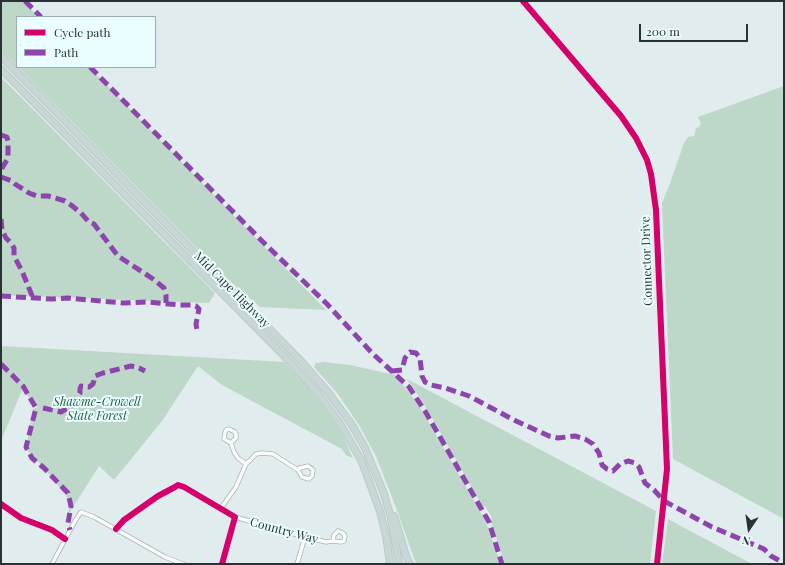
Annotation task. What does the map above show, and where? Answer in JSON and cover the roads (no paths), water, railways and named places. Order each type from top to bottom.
[{"type":"highway","name":"Mid Cape Highway","points":[[1,56],[311,371],[337,403],[365,448],[378,477],[391,518],[399,564]]},
{"type":"highway","name":"Mid Cape Highway","points":[[1,69],[291,363],[322,398],[348,436],[366,473],[380,511],[386,536],[390,564]]},
{"type":"highway","points":[[378,477],[387,495],[406,556],[410,564]]},
{"type":"street","name":"Connector Drive","points":[[523,1],[622,116],[636,138],[647,160],[651,174],[656,210],[667,469],[657,564]]},
{"type":"street","points":[[231,443],[238,458],[246,464]]},
{"type":"street","points":[[221,508],[233,491],[246,464],[256,454],[262,452],[273,454],[298,470],[302,478],[309,479],[312,476],[313,470],[308,466],[298,470]]},
{"type":"street","name":"Country Way","points":[[116,529],[124,520],[142,506],[170,488],[178,486],[184,487],[235,517],[305,537],[326,542],[333,541]]},
{"type":"street","points":[[1,504],[21,518],[48,528],[65,539]]},
{"type":"street","points":[[52,564],[81,512],[94,517],[165,557],[183,564]]},
{"type":"street","points":[[222,564],[235,517]]},
{"type":"street","points":[[297,564],[305,537]]},
{"type":"park label","name":"Shawme-Crowell State Forest","points":[[97,409]]}]
